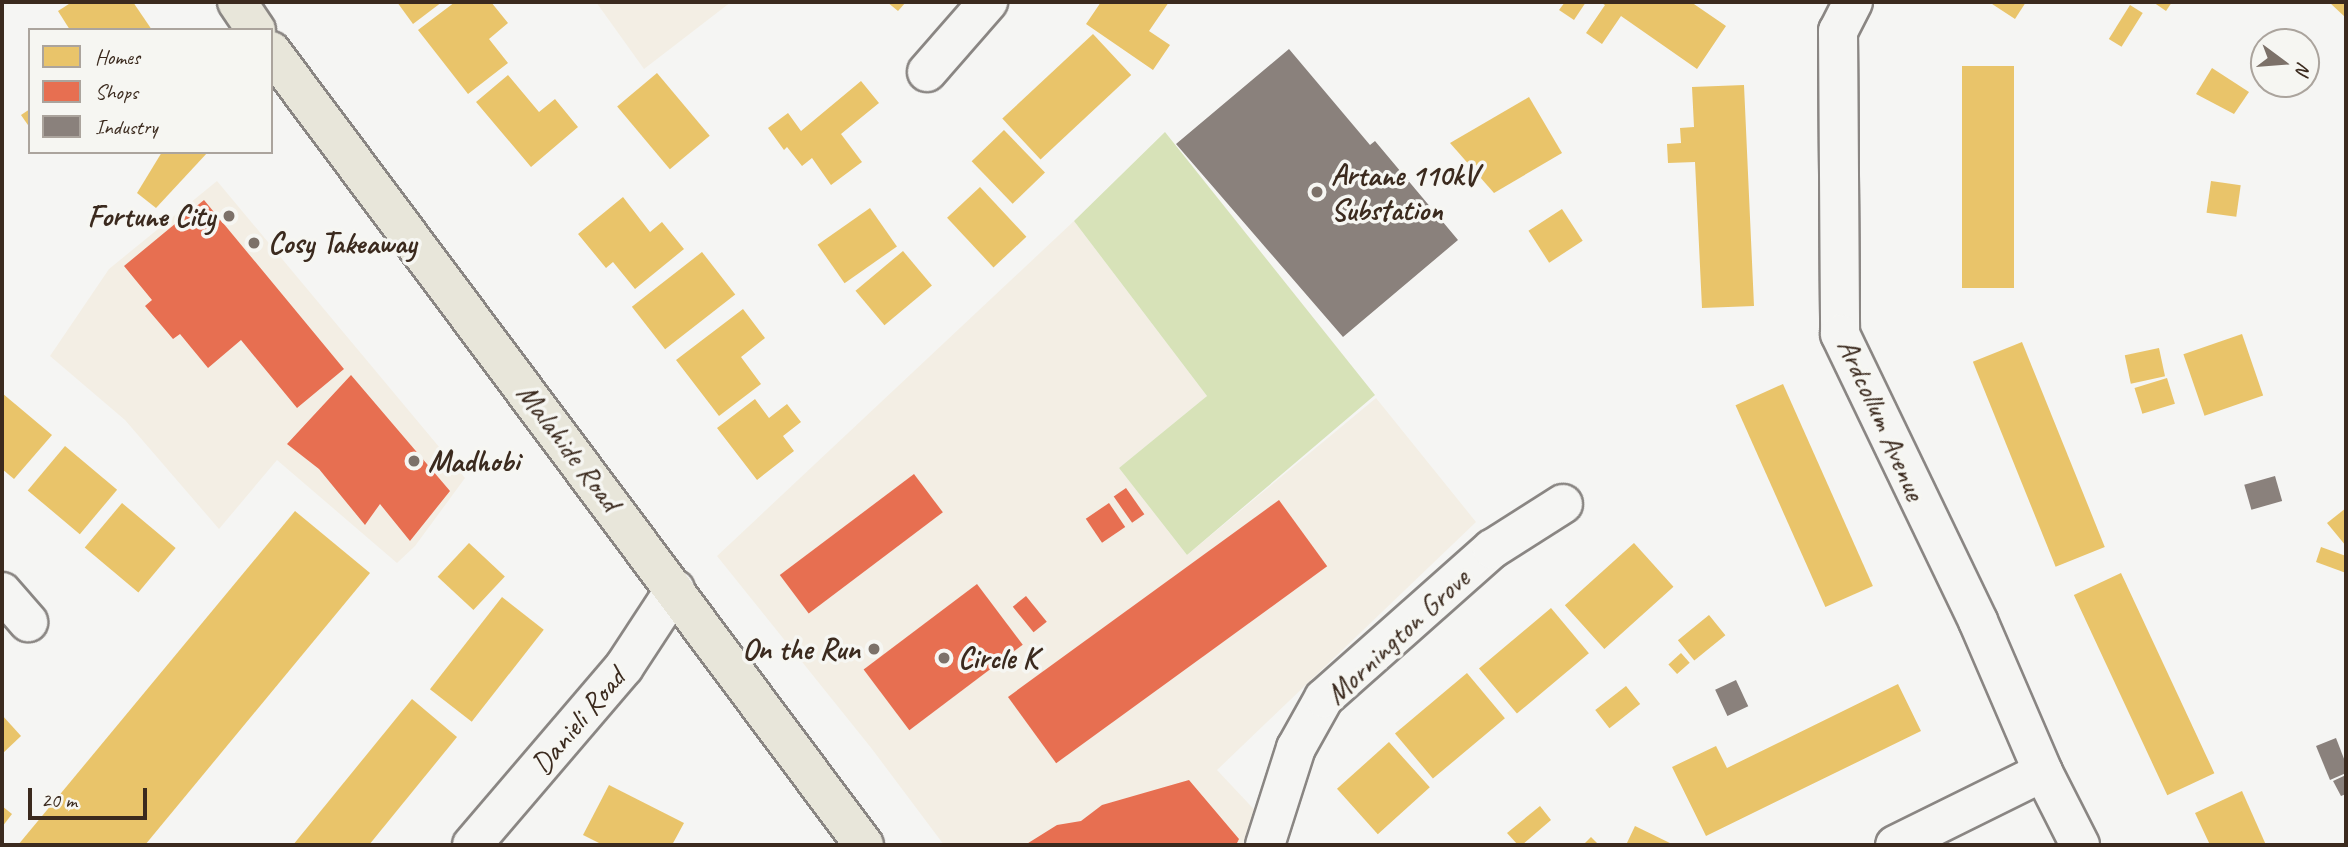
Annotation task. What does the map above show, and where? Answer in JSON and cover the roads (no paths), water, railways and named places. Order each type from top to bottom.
[{"type":"main road","points":[[236,2],[255,28]]},
{"type":"main road","name":"Malahide Road","points":[[273,54],[864,845]]},
{"type":"street","points":[[927,72],[988,2]]},
{"type":"street","name":"Ardcollum Avenue","points":[[1853,2],[1838,31],[1840,334],[1978,621],[2043,772],[2080,845]]},
{"type":"street","name":"Mornington Grove","points":[[1265,845],[1296,748],[1324,698],[1492,549],[1563,504]]},
{"type":"street","name":"Danieli Road","points":[[472,845],[624,667],[675,589]]},
{"type":"street","points":[[2,592],[28,622]]},
{"type":"street","points":[[1895,845],[2043,772]]},
{"type":"place","name":"Artane 110kV Substation","points":[[1317,192]]},
{"type":"place","name":"Fortune City","points":[[229,216]]},
{"type":"place","name":"Cosy Takeaway","points":[[254,243]]},
{"type":"place","name":"Madhobi","points":[[414,461]]},
{"type":"place","name":"On the Run","points":[[874,649]]},
{"type":"place","name":"Circle K","points":[[944,658]]}]
